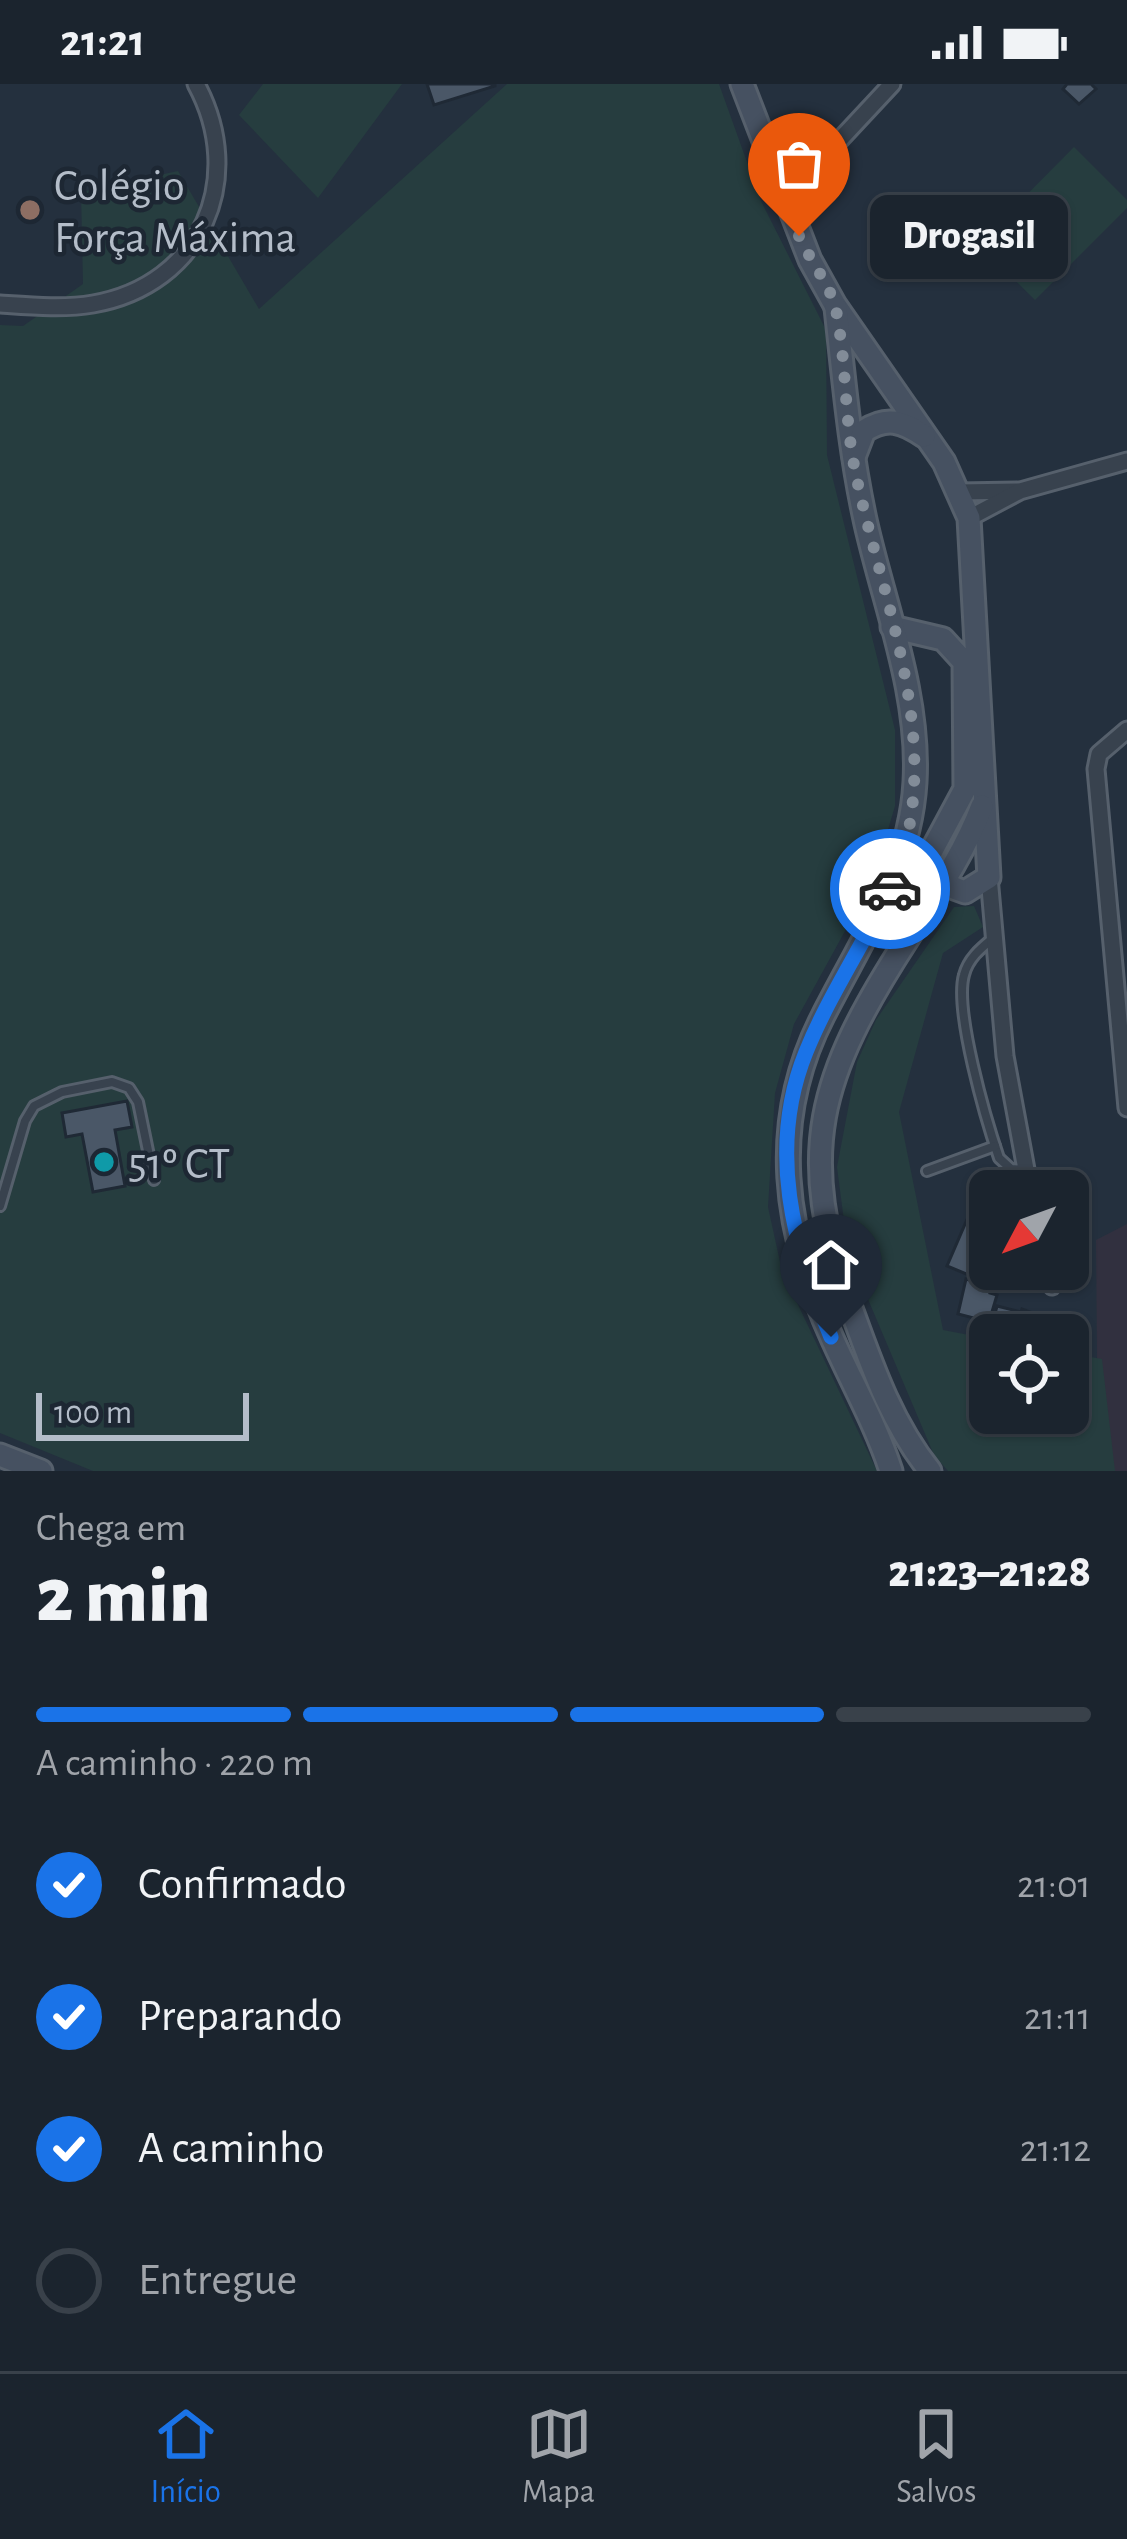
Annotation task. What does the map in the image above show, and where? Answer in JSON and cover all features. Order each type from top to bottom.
[{"type":"street","points":[[0,304],[94,304],[146,285],[196,244],[218,185],[218,144],[196,84]]},
{"type":"street","points":[[207,105],[217,84]]},
{"type":"street","points":[[742,84],[799,236],[835,304],[929,440],[969,518],[990,911],[1025,1170]]},
{"type":"street","points":[[781,189],[809,172],[892,84]]},
{"type":"street","points":[[835,304],[853,461],[906,687],[915,753],[910,830],[889,893],[806,1053],[794,1090],[786,1157],[790,1210],[806,1274],[893,1465]]},
{"type":"street","points":[[853,461],[864,431],[885,421],[904,423],[929,440]]},
{"type":"street","points":[[969,518],[1020,491],[1127,461]]},
{"type":"street","points":[[959,492],[1020,491]]},
{"type":"street","points":[[892,627],[943,639],[961,633],[976,604]]},
{"type":"street","points":[[943,639],[964,662],[965,789],[929,856],[942,885],[964,892],[990,911]]},
{"type":"street","points":[[1127,730],[1099,754],[1096,770],[1127,1108]]},
{"type":"street","points":[[930,1471],[892,1414],[877,1380],[832,1253],[819,1169],[825,1111],[842,1056],[885,974],[973,830],[985,800]]},
{"type":"street","points":[[964,892],[989,877]]},
{"type":"street","points":[[0,1455],[40,1471]]},
{"type":"lane","points":[[993,938],[968,962],[961,992],[995,1146],[1004,1165],[1025,1170]]},
{"type":"lane","points":[[0,1206],[25,1120],[34,1106],[62,1092],[112,1082],[135,1095],[154,1180]]},
{"type":"lane","points":[[927,1171],[995,1146]]},
{"type":"shaded area","points":[[1127,1224],[1127,1471],[1098,1471],[1096,1240]]},
{"type":"green space","points":[[263,84],[402,84],[318,198],[239,115]]},
{"type":"green space","points":[[507,84],[719,84],[761,201],[826,330],[827,455],[895,730],[895,806],[873,880],[794,1024],[775,1093],[768,1207],[782,1271],[877,1471],[93,1471],[0,1433],[0,325],[23,326],[83,284],[81,192],[178,171],[259,309]]},
{"type":"green space","points":[[1074,147],[1127,200],[1127,208],[1035,300],[978,244]]},
{"type":"green space","points":[[974,906],[983,927],[943,953],[899,1112],[943,1330],[969,1335],[969,1434],[1089,1434],[1089,1357],[1102,1359],[1115,1471],[948,1471],[934,1455],[848,1252],[837,1167],[857,1062],[876,1020],[954,907]]},
{"type":"building","points":[[427,84],[495,84],[495,86],[434,105]]},
{"type":"building","points":[[1067,84],[1091,84],[1096,89],[1079,104],[1063,89]]},
{"type":"building","points":[[794,130],[814,155],[790,175],[771,148]]},
{"type":"building","name":"51º CT","points":[[127,1101],[132,1127],[115,1130],[125,1186],[93,1192],[82,1134],[66,1137],[62,1113]]},
{"type":"building","points":[[969,1215],[969,1275],[947,1266]]},
{"type":"building","points":[[966,1279],[969,1290],[991,1290],[997,1295],[991,1314],[958,1314]]},
{"type":"building","points":[[997,1306],[1035,1314],[995,1314]]},
{"type":"way so far","points":[[799,236],[835,304],[853,461],[913,725],[913,809],[890,889]]},
{"type":"place","name":"Colégio Força Máxima","points":[[30,210]]},
{"type":"place","name":"Drogasil","points":[[799,236]]},
{"type":"place","name":"51º CT","points":[[104,1162]]},
{"type":"route","points":[[831,1337],[806,1274],[790,1210],[786,1157],[790,1113],[806,1053],[890,889]]}]
